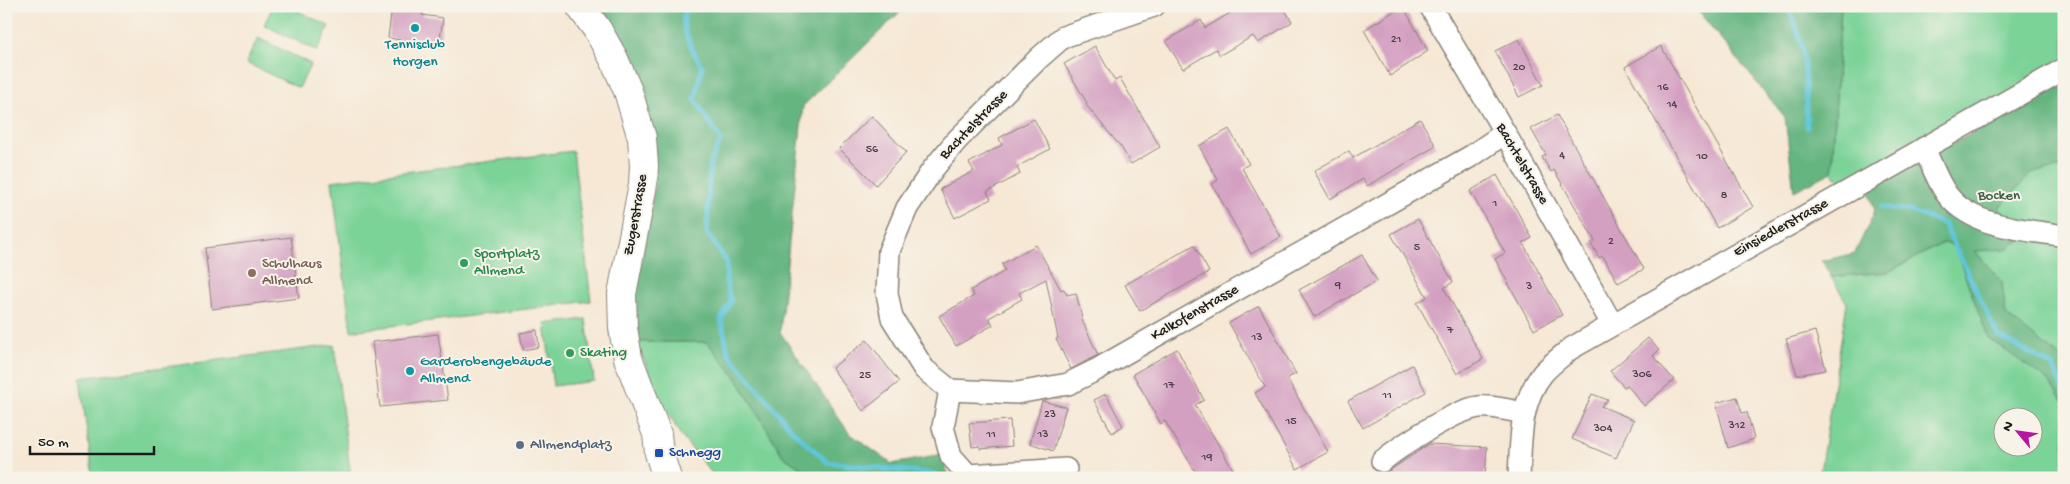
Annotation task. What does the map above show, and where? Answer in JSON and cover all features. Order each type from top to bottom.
[{"type":"main road","name":"Zugerstrasse","points":[[580,6],[597,29],[614,59],[628,91],[642,138],[643,184],[622,294],[623,328],[628,358],[657,434],[658,453],[667,478]]},
{"type":"main road","name":"Zugerstrasse","points":[[657,434],[676,455],[687,478]]},
{"type":"street","name":"Bachtelstrasse","points":[[950,390],[924,368],[892,318],[887,293],[888,251],[907,208],[933,169],[957,140],[1039,58],[1063,37],[1132,10],[1154,6]]},
{"type":"street","name":"Bachtelstrasse","points":[[1430,6],[1505,133],[1612,324]]},
{"type":"street","name":"Einsiedlerstrasse","points":[[1519,478],[1524,414],[1528,398],[1544,372],[1570,349],[2064,69]]},
{"type":"street","name":"Kalkofenstrasse","points":[[950,390],[1017,393],[1068,384],[1096,370],[1473,155],[1505,133]]},
{"type":"street","points":[[1924,148],[1944,191],[1961,208],[1980,218],[2000,225],[2064,236]]},
{"type":"street","points":[[950,390],[943,427],[951,456],[968,475],[1066,470]]},
{"type":"street","points":[[1382,461],[1402,444],[1468,409],[1481,406],[1524,414]]},
{"type":"green space","points":[[273,6],[288,6],[329,26],[317,51],[264,25]]},
{"type":"green space","points":[[593,6],[906,6],[803,106],[780,332],[849,433],[892,464],[941,455],[950,478],[815,478],[783,456],[736,377],[707,342],[636,342],[633,310],[655,184]]},
{"type":"green space","points":[[1694,6],[1841,6],[1832,172],[1794,191],[1785,117]]},
{"type":"green space","points":[[1841,6],[2064,6],[2064,69],[1848,191],[1832,172]]},
{"type":"green space","points":[[258,38],[311,64],[299,88],[246,63]]},
{"type":"green space","name":"Bocken","points":[[2064,84],[2064,167],[2032,173],[1999,208],[2023,238],[2007,249],[1975,251],[2002,282],[2006,315],[2064,360],[2064,402],[2046,379],[1988,338],[1954,246],[1943,243],[1888,272],[1831,277],[1822,261],[1855,253],[1875,211],[1868,189]]},
{"type":"green space","points":[[2064,86],[2064,478],[1819,478],[1847,303],[1831,277],[1888,272],[1943,243]]},
{"type":"green space","name":"Sportplatz Allmend","points":[[573,151],[591,301],[351,331],[332,181]]},
{"type":"green space","name":"Skating","points":[[586,319],[594,381],[553,386],[545,324]]},
{"type":"green space","points":[[636,342],[707,342],[736,377],[783,456],[815,478],[716,478],[681,436],[663,404]]},
{"type":"green space","points":[[334,345],[351,478],[93,478],[80,378]]},
{"type":"building","name":"Tennisclub Horgen","points":[[392,6],[423,11],[422,15],[443,18],[439,46],[388,38]]},
{"type":"building","points":[[1254,6],[1283,6],[1292,22],[1258,43],[1253,36],[1220,55],[1216,49],[1183,69],[1166,41],[1201,20],[1205,28],[1240,7],[1243,13]]},
{"type":"building","points":[[1403,6],[1428,51],[1390,76],[1364,30]]},
{"type":"building","points":[[1519,39],[1543,85],[1519,97],[1495,51]]},
{"type":"building","points":[[1095,46],[1115,81],[1120,78],[1160,147],[1131,164],[1121,147],[1086,105],[1087,103],[1064,64]]},
{"type":"building","points":[[1661,46],[1753,207],[1717,228],[1625,67]]},
{"type":"building","points":[[1557,115],[1644,269],[1618,283],[1603,256],[1599,258],[1591,243],[1595,241],[1554,170],[1551,172],[1542,157],[1546,155],[1531,129]]},
{"type":"building","points":[[872,116],[906,152],[876,185],[839,148]]},
{"type":"building","points":[[1034,119],[1050,149],[1017,167],[1020,174],[987,192],[991,199],[955,218],[940,189],[974,171],[969,163],[1002,145],[999,138]]},
{"type":"building","points":[[1420,119],[1436,146],[1367,186],[1363,179],[1330,199],[1314,171],[1349,151],[1353,158]]},
{"type":"building","points":[[1229,129],[1249,164],[1242,168],[1281,237],[1251,254],[1212,184],[1218,180],[1199,146]]},
{"type":"building","points":[[1497,175],[1532,238],[1523,243],[1562,315],[1534,330],[1495,259],[1505,253],[1470,191]]},
{"type":"building","points":[[1418,219],[1453,282],[1444,288],[1483,359],[1457,374],[1417,303],[1427,297],[1391,234]]},
{"type":"building","name":"Schulhaus Allmend","points":[[291,237],[299,298],[212,309],[205,248]]},
{"type":"building","points":[[1036,245],[1061,290],[1064,289],[1067,295],[1076,293],[1083,322],[1098,355],[1071,369],[1056,339],[1058,338],[1046,279],[1019,293],[1022,299],[989,318],[993,325],[956,346],[939,316],[974,296],[971,290],[1005,271],[1002,264]]},
{"type":"building","points":[[1194,245],[1209,272],[1140,311],[1125,285]]},
{"type":"building","points":[[1362,255],[1377,281],[1314,317],[1299,290]]},
{"type":"building","points":[[1259,306],[1296,374],[1287,378],[1328,452],[1297,469],[1255,393],[1265,387],[1229,323]]},
{"type":"building","points":[[537,330],[539,347],[523,350],[520,333]]},
{"type":"building","points":[[1815,331],[1826,370],[1797,375],[1786,339]]},
{"type":"building","name":"Garderobengebäude Allmend","points":[[438,334],[448,400],[380,407],[372,342]]},
{"type":"building","points":[[1648,338],[1659,350],[1653,356],[1674,380],[1644,406],[1627,385],[1624,387],[1610,371]]},
{"type":"building","points":[[867,340],[899,382],[863,411],[832,368]]},
{"type":"building","points":[[1177,349],[1204,400],[1195,405],[1238,478],[1199,478],[1165,421],[1161,424],[1133,374]]},
{"type":"building","points":[[1412,365],[1426,392],[1363,428],[1348,401]]},
{"type":"building","points":[[1106,394],[1123,426],[1112,433],[1094,400]]},
{"type":"building","points":[[1592,394],[1608,400],[1601,406],[1634,420],[1616,458],[1572,439]]},
{"type":"building","points":[[1737,397],[1742,413],[1747,412],[1754,439],[1728,448],[1716,403]]},
{"type":"building","points":[[1042,401],[1066,407],[1053,451],[1030,443]]},
{"type":"building","points":[[1010,420],[1012,446],[980,449],[980,446],[972,447],[969,423]]},
{"type":"building","points":[[1429,444],[1487,447],[1485,478],[1368,478],[1378,473],[1389,471]]},
{"type":"waterway","points":[[687,6],[684,14],[685,30],[690,45],[702,67],[695,100],[721,140],[710,164],[707,233],[727,262],[726,282],[731,301],[721,320],[729,354],[792,430],[827,462],[936,474]]},
{"type":"waterway","points":[[1786,6],[1799,33],[1802,49],[1807,127]]},
{"type":"waterway","points":[[1882,207],[1910,211],[1944,224],[1998,336],[2053,366],[2064,392]]},
{"type":"place","name":"Tennisclub Horgen","points":[[415,28]]},
{"type":"place","name":"Sportplatz Allmend","points":[[464,263]]},
{"type":"place","name":"Schulhaus Allmend","points":[[252,273]]},
{"type":"place","name":"Skating","points":[[570,353]]},
{"type":"place","name":"Garderobengebäude Allmend","points":[[410,371]]},
{"type":"place","name":"Allmendplatz","points":[[520,445]]},
{"type":"place","name":"Schnegg","points":[[659,453]]}]
